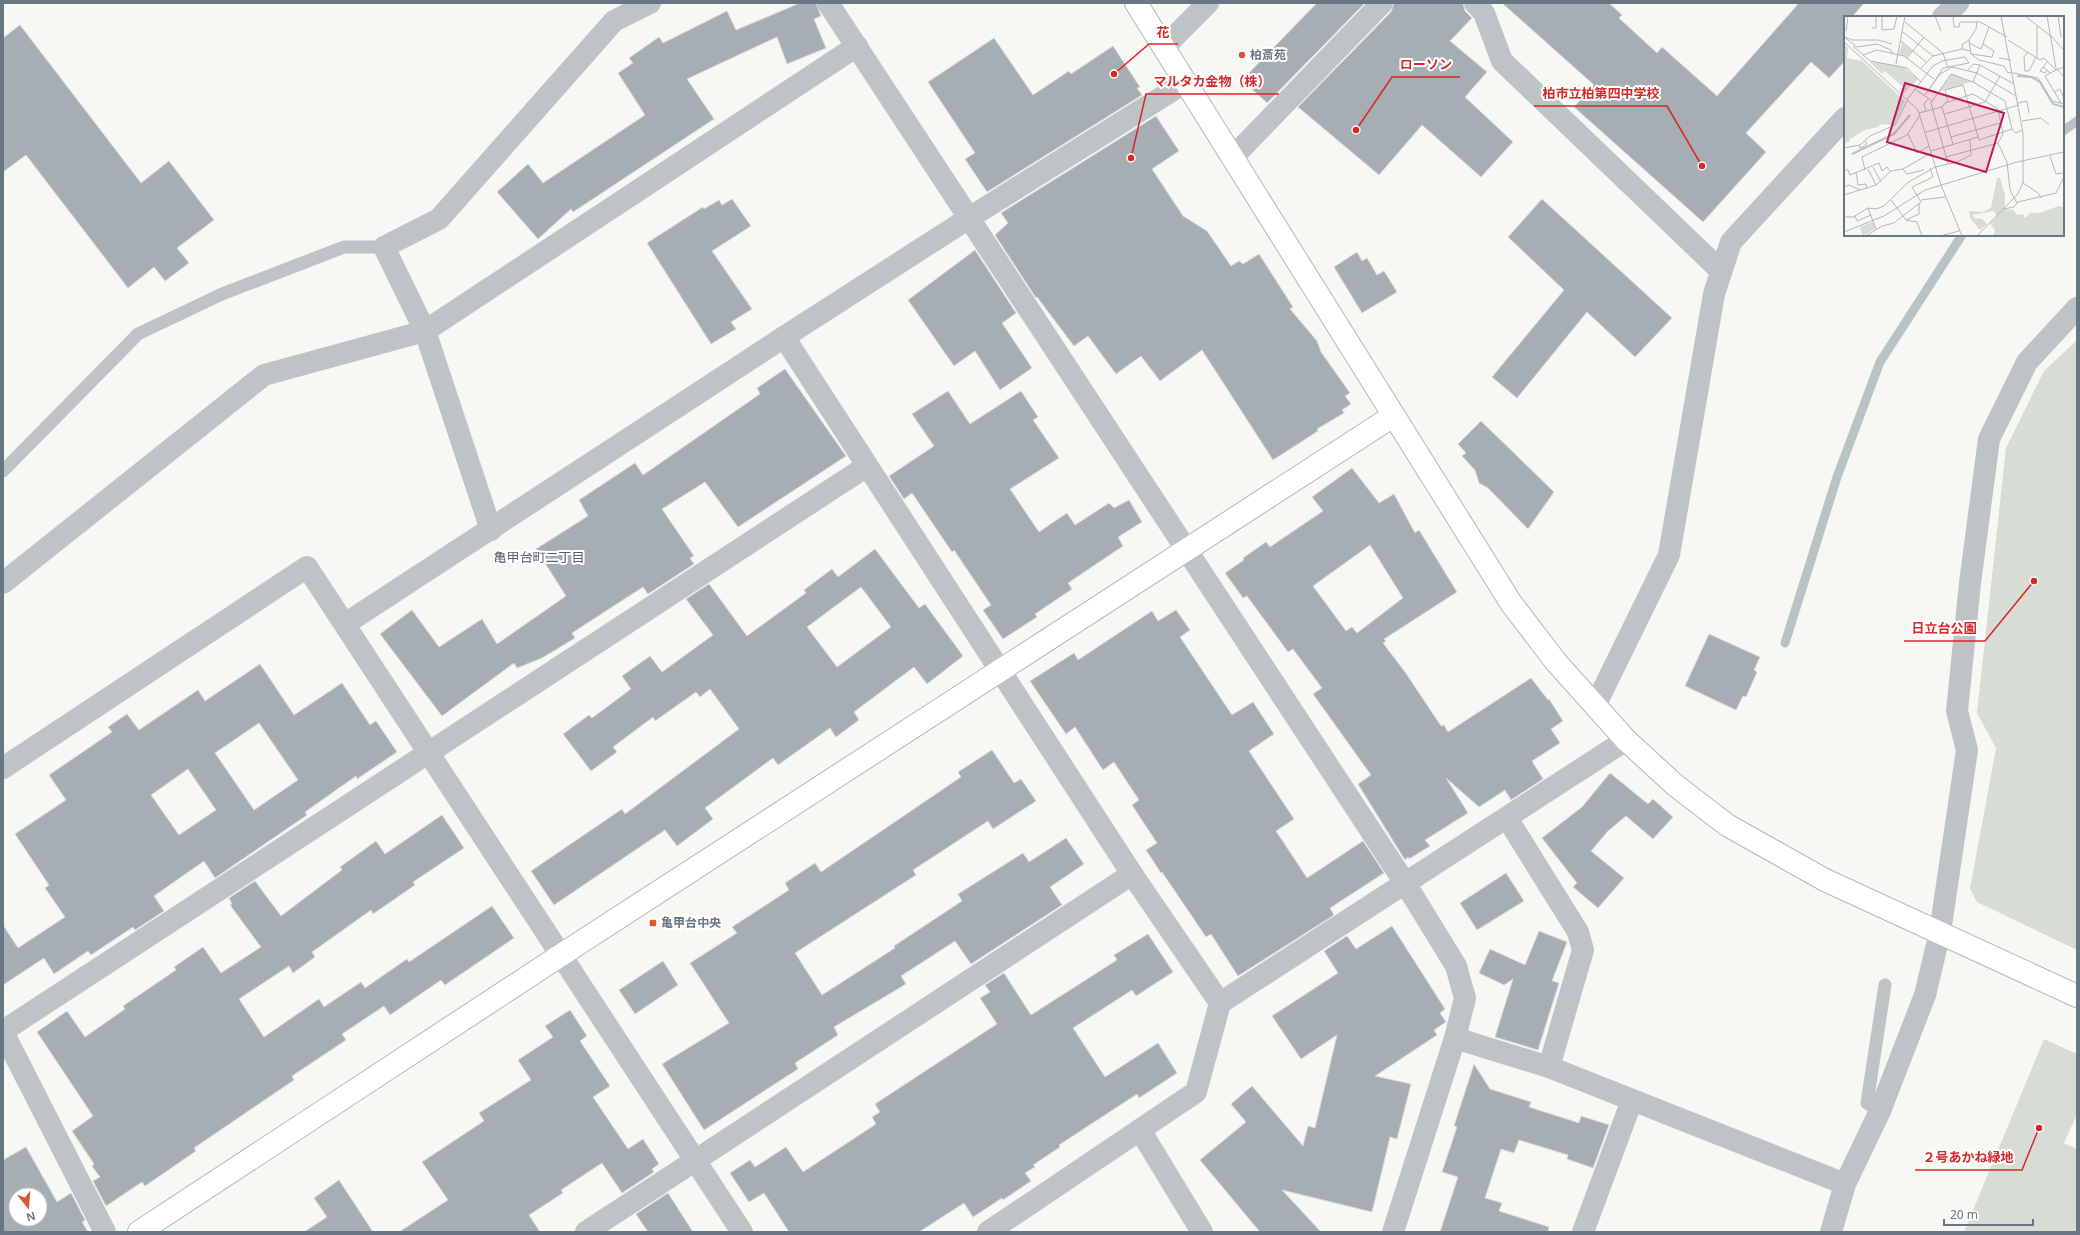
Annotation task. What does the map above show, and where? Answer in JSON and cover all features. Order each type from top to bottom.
[{"type":"street","points":[[491,530],[425,331],[384,247],[438,219],[614,21],[650,3]]},
{"type":"street","points":[[828,3],[1405,884],[1456,966],[1465,998],[1455,1038],[1394,1232]]},
{"type":"street","points":[[1136,3],[1511,603],[1556,662],[1626,740],[1675,785],[1727,825],[1825,880],[2077,996]]},
{"type":"street","points":[[1164,47],[1208,3]]},
{"type":"street","points":[[1232,158],[1382,3]]},
{"type":"street","points":[[1475,3],[1484,13],[1502,61],[1721,272]]},
{"type":"street","points":[[1944,16],[1958,3]]},
{"type":"street","points":[[3,583],[264,375],[425,331],[857,46]]},
{"type":"street","points":[[345,624],[491,530],[784,337],[969,218],[1186,82]]},
{"type":"street","points":[[1595,706],[1669,555],[1714,294],[1731,242],[1844,119]]},
{"type":"street","points":[[1831,1232],[1845,1184],[1880,1111],[1925,995],[1940,932],[1967,750],[1957,711],[1970,583],[1989,439],[2027,362],[2077,308]]},
{"type":"street","points":[[784,337],[1132,874],[1220,1003]]},
{"type":"street","points":[[139,1232],[561,955],[1393,416]]},
{"type":"street","points":[[105,1232],[3,1031],[867,466]]},
{"type":"street","points":[[3,768],[307,567],[742,1232]]},
{"type":"street","points":[[988,1232],[1196,1092],[1220,1003],[1626,740]]},
{"type":"street","points":[[1507,818],[1578,932],[1583,950],[1549,1067]]},
{"type":"street","points":[[586,1232],[1132,874]]},
{"type":"street","points":[[1455,1038],[1549,1067],[1845,1184]]},
{"type":"street","points":[[1583,1232],[1632,1100]]},
{"type":"street","points":[[1140,1130],[1202,1232]]},
{"type":"lane","points":[[3,471],[138,334],[222,294],[344,246],[384,247]]},
{"type":"lane","points":[[1880,1111],[1867,1103],[1885,985]]},
{"type":"shaded area","points":[[2077,340],[2077,950],[1977,902],[1970,889],[1996,748],[1977,713],[2006,448],[2044,371]]},
{"type":"shaded area","points":[[2044,1039],[2077,1054],[2077,1114],[2064,1143],[2077,1149],[2077,1232],[1964,1232]]},
{"type":"building","points":[[800,3],[816,3],[821,16],[814,19],[826,48],[787,64],[777,37],[687,79],[714,119],[573,212],[571,209],[538,239],[497,192],[528,164],[543,183],[645,115],[618,73],[633,63],[629,58],[659,37],[663,43],[727,11],[736,30]]},
{"type":"building","points":[[1317,3],[1365,3],[1267,103],[1242,80]]},
{"type":"building","points":[[1394,3],[1463,3],[1465,11],[1472,18],[1450,41],[1487,72],[1465,97],[1513,142],[1481,177],[1422,125],[1379,175],[1298,107],[1391,12]]},
{"type":"building","points":[[1502,3],[1609,3],[1622,15],[1619,18],[1657,53],[1662,47],[1717,96],[1799,3],[1864,3],[1853,16],[1844,16],[1844,62],[1829,78],[1811,62],[1746,133],[1766,152],[1703,222],[1574,107],[1594,85]]},
{"type":"building","points":[[20,25],[141,183],[169,161],[214,220],[177,248],[189,263],[165,281],[154,267],[128,288],[26,155],[3,172],[3,38]]},
{"type":"building","points":[[994,38],[1033,95],[1069,71],[1071,74],[1113,46],[1140,87],[1137,88],[1142,95],[987,192],[965,159],[975,153],[928,82]]},
{"type":"building","points":[[1156,116],[1179,151],[1152,169],[1183,216],[1207,231],[1231,266],[1239,261],[1243,264],[1259,254],[1293,307],[1290,309],[1317,341],[1321,352],[1350,393],[1345,396],[1351,404],[1342,410],[1344,413],[1317,429],[1318,431],[1273,460],[1202,350],[1160,381],[1141,356],[1116,374],[1088,336],[1074,346],[1037,297],[1036,298],[995,235],[1008,223],[1001,213]]},
{"type":"building","points":[[732,199],[751,226],[712,251],[752,309],[731,322],[736,329],[711,344],[647,243],[703,207],[704,209],[719,200],[722,205]]},
{"type":"building","points":[[1542,199],[1672,318],[1635,357],[1587,312],[1517,398],[1492,377],[1564,290],[1508,237]]},
{"type":"building","points":[[975,250],[1016,313],[1002,323],[1032,368],[1000,390],[975,351],[954,366],[908,300]]},
{"type":"building","points":[[1357,252],[1362,261],[1367,258],[1377,275],[1384,271],[1397,292],[1362,313],[1334,267]]},
{"type":"building","points":[[785,369],[846,456],[738,527],[705,482],[662,509],[694,556],[690,558],[694,564],[648,594],[643,587],[572,633],[575,638],[542,658],[517,668],[514,663],[442,716],[380,634],[412,610],[439,647],[482,619],[497,644],[566,596],[536,549],[588,516],[579,500],[635,463],[643,475],[760,394],[757,388]]},
{"type":"building","points":[[948,391],[970,424],[1021,391],[1038,417],[1033,420],[1059,458],[1010,489],[1039,532],[1067,513],[1075,525],[1109,503],[1114,508],[1129,500],[1142,522],[1118,537],[1123,546],[1068,583],[1072,589],[1035,614],[1037,617],[1003,639],[983,610],[991,605],[954,550],[952,552],[912,493],[904,499],[889,476],[934,446],[912,414]]},
{"type":"building","points":[[1481,421],[1554,492],[1528,529],[1488,488],[1479,483],[1475,470],[1462,456],[1466,453],[1458,444]]},
{"type":"building","points":[[1352,468],[1379,503],[1394,494],[1415,533],[1419,530],[1457,592],[1384,639],[1386,641],[1383,643],[1405,672],[1441,726],[1444,725],[1448,732],[1531,678],[1548,700],[1549,699],[1563,721],[1551,729],[1560,743],[1532,761],[1543,779],[1511,800],[1505,790],[1479,807],[1446,778],[1468,813],[1425,840],[1430,846],[1409,859],[1408,857],[1405,860],[1358,784],[1371,775],[1313,694],[1322,688],[1293,649],[1288,652],[1247,596],[1243,598],[1225,573],[1266,542],[1270,547],[1323,511],[1312,497]],"holes":[[[1370,545],[1403,598],[1357,633],[1352,627],[1346,631],[1313,586]]]},
{"type":"building","points":[[875,549],[919,608],[925,604],[963,656],[927,684],[914,667],[854,712],[859,720],[836,737],[830,728],[778,765],[773,758],[705,808],[713,819],[677,846],[665,830],[554,905],[531,871],[622,809],[625,814],[739,729],[710,689],[700,697],[696,692],[655,721],[653,717],[613,747],[617,752],[591,771],[563,734],[589,715],[592,718],[631,689],[622,676],[650,656],[662,672],[713,635],[686,599],[709,584],[747,636],[806,593],[804,590],[832,569],[838,577]],"holes":[[[861,587],[891,627],[837,667],[807,627]]]},
{"type":"building","points":[[1176,610],[1190,630],[1180,637],[1232,715],[1253,702],[1274,734],[1249,751],[1294,819],[1276,831],[1307,878],[1363,841],[1384,873],[1330,908],[1334,915],[1238,976],[1211,934],[1206,937],[1146,850],[1157,843],[1132,805],[1139,800],[1114,762],[1103,770],[1075,727],[1066,734],[1030,681],[1074,653],[1078,660],[1152,611],[1158,621]]},
{"type":"building","points":[[1709,634],[1760,657],[1754,670],[1757,672],[1746,697],[1743,696],[1736,710],[1685,686]]},
{"type":"building","points":[[260,664],[294,715],[342,683],[370,725],[376,721],[397,752],[357,779],[356,776],[305,812],[307,815],[215,878],[204,861],[154,896],[164,911],[135,930],[133,927],[91,955],[88,951],[54,974],[44,958],[3,985],[3,925],[18,948],[65,917],[45,888],[49,885],[15,834],[66,800],[49,775],[112,732],[108,727],[127,714],[139,730],[198,690],[205,701]],"holes":[[[259,723],[298,780],[254,810],[215,753]],[[188,769],[216,810],[179,835],[151,795]]]},
{"type":"building","points":[[992,750],[1014,783],[1021,779],[1036,801],[993,829],[988,821],[913,870],[916,875],[795,953],[822,995],[895,948],[894,946],[962,901],[958,894],[1023,853],[1029,862],[1066,838],[1084,864],[1050,887],[1062,905],[971,964],[955,941],[901,976],[906,984],[834,1027],[838,1035],[795,1063],[798,1069],[704,1130],[662,1064],[729,1023],[690,963],[737,933],[732,927],[789,890],[785,883],[815,863],[821,872],[961,777],[958,772]]},
{"type":"building","points":[[1610,773],[1648,804],[1653,799],[1673,817],[1653,839],[1626,816],[1608,831],[1591,851],[1624,878],[1598,908],[1573,887],[1577,883],[1542,838],[1582,807]]},
{"type":"building","points":[[442,815],[464,848],[413,882],[415,885],[373,914],[371,910],[312,952],[315,957],[293,973],[289,966],[239,999],[264,1037],[319,999],[324,1007],[361,982],[365,988],[407,959],[409,962],[492,906],[514,938],[445,985],[441,980],[390,1015],[384,1006],[342,1034],[346,1040],[292,1076],[294,1080],[194,1148],[196,1151],[145,1186],[142,1182],[106,1206],[93,1181],[100,1177],[92,1166],[94,1164],[72,1131],[93,1116],[37,1032],[67,1011],[85,1037],[125,1009],[123,1006],[176,970],[174,967],[203,947],[221,973],[261,947],[230,905],[232,904],[229,898],[255,881],[281,916],[342,870],[340,867],[376,841],[385,854]]},
{"type":"building","points":[[1506,873],[1524,901],[1477,930],[1460,903]]},
{"type":"building","points":[[1392,926],[1445,1009],[1440,1013],[1446,1022],[1434,1030],[1437,1035],[1375,1076],[1411,1084],[1397,1139],[1390,1137],[1372,1212],[1282,1190],[1321,1232],[1260,1232],[1200,1160],[1246,1122],[1231,1104],[1252,1086],[1303,1146],[1308,1126],[1315,1128],[1337,1035],[1301,1059],[1272,1016],[1338,973],[1324,951],[1347,936],[1356,949]]},
{"type":"building","points":[[1539,931],[1567,942],[1552,981],[1559,983],[1538,1050],[1495,1037],[1513,979],[1504,985],[1479,973],[1490,949],[1525,965]]},
{"type":"building","points":[[1148,934],[1173,972],[1136,996],[1132,990],[1073,1028],[1105,1077],[1158,1043],[1177,1073],[1139,1098],[1137,1094],[1059,1145],[1060,1147],[1033,1165],[1035,1167],[1025,1173],[1031,1181],[1003,1200],[1002,1198],[973,1217],[964,1203],[919,1232],[789,1232],[764,1193],[749,1202],[730,1173],[750,1160],[755,1167],[786,1147],[803,1172],[876,1124],[872,1117],[880,1112],[875,1104],[997,1024],[980,998],[990,992],[985,985],[1004,973],[1031,1015],[1117,960],[1114,955]]},
{"type":"building","points":[[663,961],[678,985],[635,1014],[619,990]]},
{"type":"building","points":[[570,1010],[587,1036],[580,1041],[610,1086],[593,1097],[628,1149],[643,1139],[659,1164],[652,1169],[654,1172],[622,1193],[602,1163],[561,1190],[563,1193],[529,1215],[540,1232],[399,1232],[448,1200],[422,1162],[484,1121],[479,1113],[531,1080],[518,1060],[553,1037],[545,1026]]},
{"type":"building","points":[[1474,1064],[1490,1089],[1531,1102],[1529,1107],[1579,1123],[1581,1116],[1609,1125],[1593,1168],[1567,1159],[1568,1155],[1519,1140],[1514,1153],[1501,1149],[1485,1198],[1502,1203],[1499,1211],[1549,1227],[1548,1232],[1440,1232],[1458,1177],[1442,1172],[1457,1127],[1454,1126]]},
{"type":"building","points":[[26,1147],[57,1202],[71,1193],[85,1220],[82,1222],[88,1232],[3,1232],[3,1160]]},
{"type":"building","points":[[339,1180],[373,1232],[304,1232],[327,1217],[314,1198]]},
{"type":"building","points":[[668,1193],[693,1232],[648,1232],[636,1214]]},
{"type":"waterway","points":[[2064,130],[2077,121]]},
{"type":"waterway","points":[[1785,643],[1837,477],[1880,362],[1961,236]]},
{"type":"place","name":"柏斎苑","points":[[1242,55]]},
{"type":"place","name":"花","points":[[1114,74]]},
{"type":"place","name":"ローソン","points":[[1356,130]]},
{"type":"place","name":"マルタカ金物（株）","points":[[1131,158]]},
{"type":"place","name":"柏市立柏第四中学校","points":[[1702,166]]},
{"type":"place","name":"日立台公園","points":[[2034,581]]},
{"type":"place","name":"亀甲台中央","points":[[653,923]]},
{"type":"place","name":"２号あかね緑地","points":[[2039,1128]]},
{"type":"district","name":"亀甲台町二丁目","points":[[539,557]]}]
